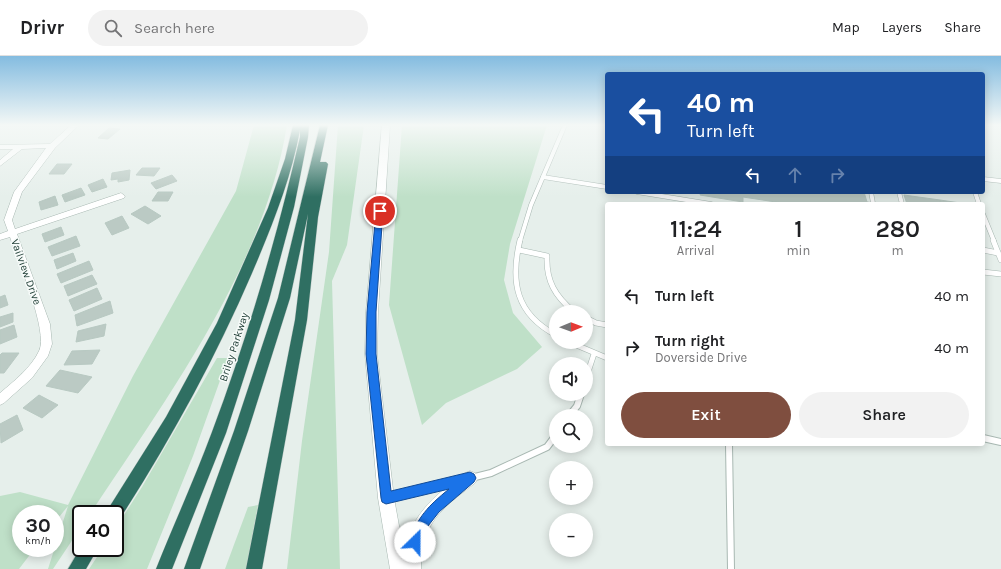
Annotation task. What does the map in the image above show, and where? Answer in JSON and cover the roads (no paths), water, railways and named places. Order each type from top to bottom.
[{"type":"highway","points":[[119,505],[171,420],[225,320],[278,197],[291,149]]},
{"type":"highway","name":"Briley Parkway","points":[[164,569],[219,433],[263,300],[289,206],[301,149]]},
{"type":"highway","points":[[192,569],[241,432],[284,298],[318,149]]},
{"type":"highway","points":[[254,569],[287,387],[301,320],[313,217],[323,165],[323,149]]},
{"type":"highway","points":[[76,569],[84,557]]},
{"type":"street","points":[[0,164],[18,149]]},
{"type":"street","name":"Vailview Drive","points":[[0,400],[28,375],[44,353],[47,344],[45,324],[8,220],[18,192],[50,149]]},
{"type":"street","points":[[384,149],[372,312],[371,354],[386,498],[398,569]]},
{"type":"street","points":[[0,237],[120,196]]},
{"type":"street","points":[[413,569],[415,542],[424,521],[448,495],[470,478]]},
{"type":"lane","points":[[549,330],[528,314],[516,288],[519,250],[527,216],[555,149]]},
{"type":"lane","points":[[543,177],[605,187]]},
{"type":"lane","points":[[985,178],[1001,181]]},
{"type":"lane","points":[[649,194],[698,202]]},
{"type":"lane","points":[[985,219],[1001,260]]},
{"type":"lane","points":[[519,250],[548,256],[546,269],[551,289],[566,305]]},
{"type":"lane","points":[[985,250],[998,253]]},
{"type":"lane","points":[[985,272],[1001,274]]},
{"type":"lane","points":[[593,322],[605,324]]},
{"type":"lane","points":[[584,349],[605,357]]},
{"type":"lane","points":[[985,438],[1001,442]]},
{"type":"lane","points":[[386,498],[491,473],[547,447],[549,444]]},
{"type":"lane","points":[[729,446],[731,569]]}]
